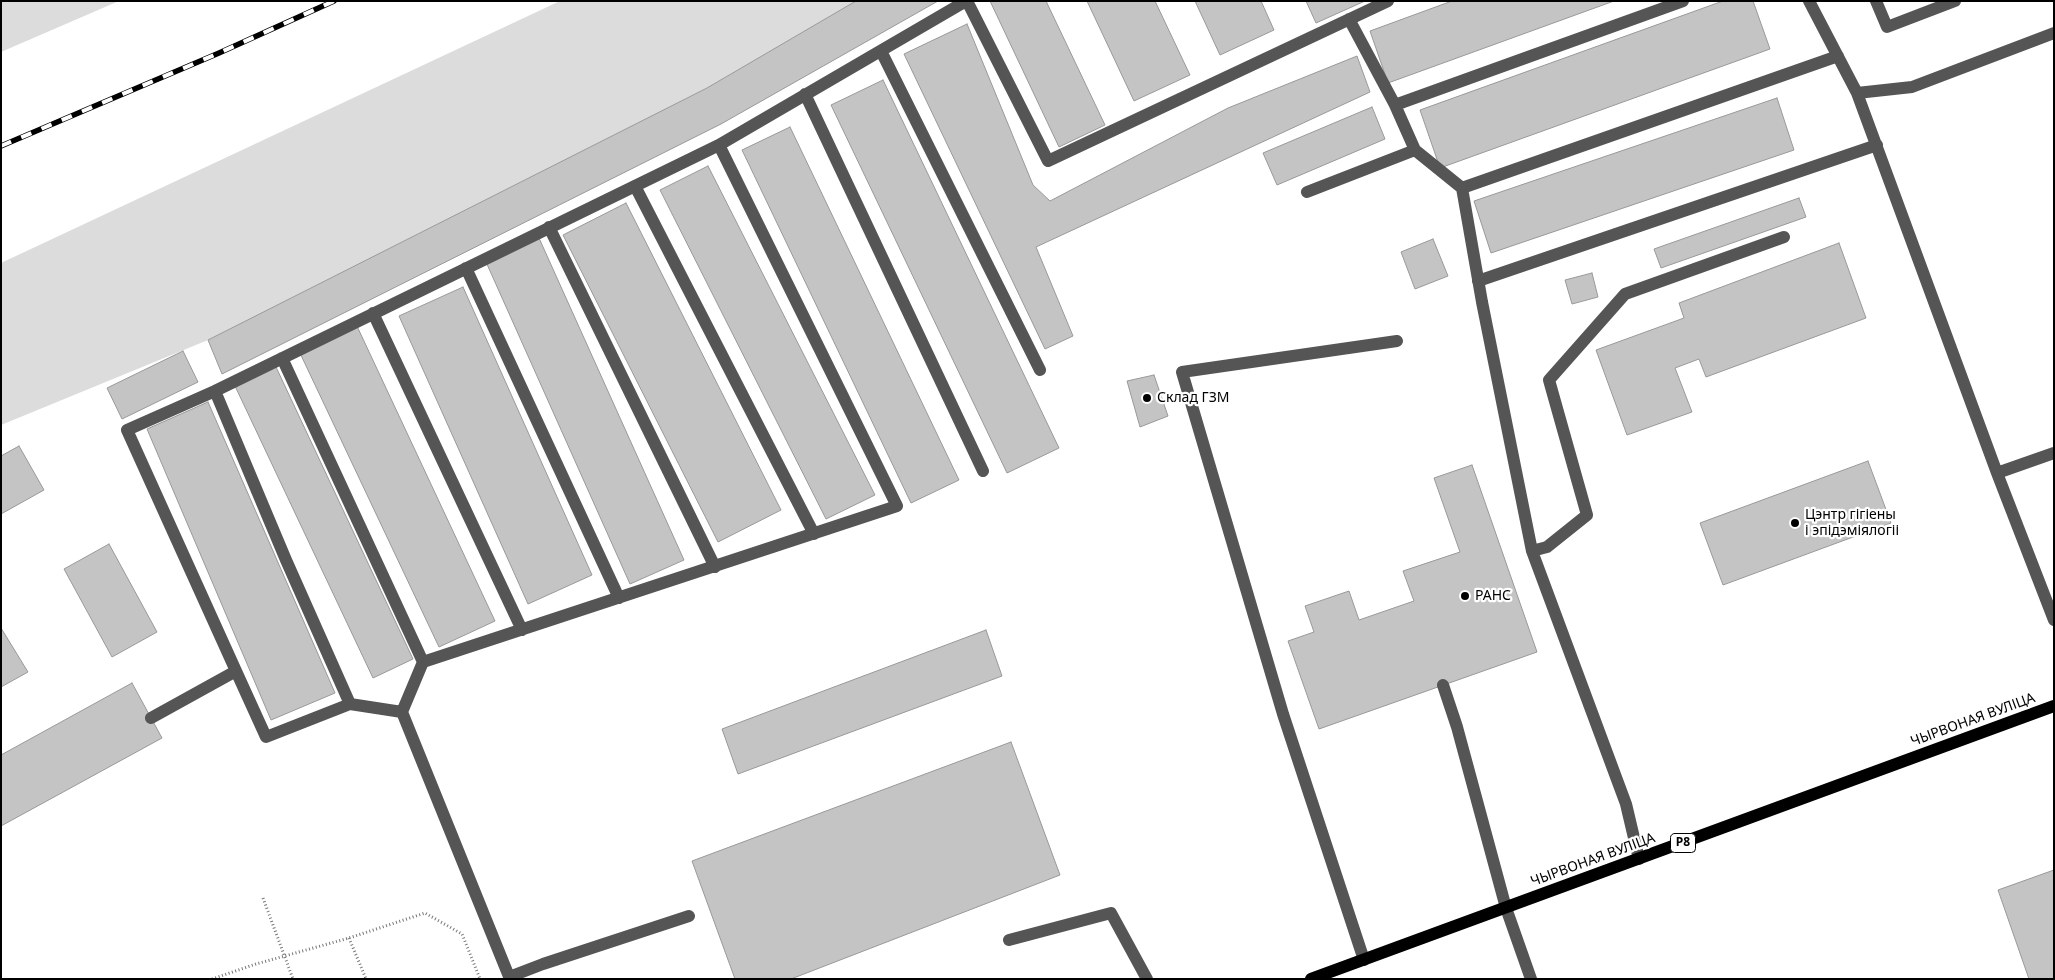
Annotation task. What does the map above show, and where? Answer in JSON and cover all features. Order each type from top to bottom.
[{"type":"main road","name":"ЧЫРВОНАЯ ВУЛІЦА","points":[[1312,979],[2054,706]]},
{"type":"lane","points":[[402,712],[350,704],[266,737],[127,430],[215,391],[719,144],[966,1],[1048,161],[1388,1]]},
{"type":"lane","points":[[1395,105],[1683,1]]},
{"type":"lane","points":[[1876,1],[1887,27],[1955,1]]},
{"type":"lane","points":[[1810,2],[1857,93],[1997,474],[2054,620]]},
{"type":"lane","points":[[1349,19],[1395,105],[1415,150],[1462,188],[1478,280],[1532,551],[1626,804],[1639,859]]},
{"type":"lane","points":[[1857,93],[1912,87],[2054,33]]},
{"type":"lane","points":[[881,50],[1040,370]]},
{"type":"lane","points":[[1462,188],[1838,56]]},
{"type":"lane","points":[[805,94],[983,471]]},
{"type":"lane","points":[[423,662],[897,506],[719,144]]},
{"type":"lane","points":[[1478,280],[1877,145]]},
{"type":"lane","points":[[1306,192],[1415,150]]},
{"type":"lane","points":[[635,186],[814,534]]},
{"type":"lane","points":[[549,227],[714,566]]},
{"type":"lane","points":[[1532,551],[1547,547],[1587,515],[1549,380],[1624,294],[1784,237]]},
{"type":"lane","points":[[466,268],[619,598]]},
{"type":"lane","points":[[373,314],[522,630]]},
{"type":"lane","points":[[1364,960],[1283,714],[1182,372],[1397,342]]},
{"type":"lane","points":[[282,358],[423,662],[402,712],[510,978],[543,964],[690,916]]},
{"type":"lane","points":[[215,391],[286,560],[350,704]]},
{"type":"lane","points":[[1997,474],[2054,453]]},
{"type":"lane","points":[[151,718],[236,671]]},
{"type":"lane","points":[[1442,685],[1457,727],[1506,908],[1531,979]]},
{"type":"lane","points":[[1009,940],[1111,913],[1147,979]]},
{"type":"path","points":[[263,898],[293,979]]},
{"type":"path","points":[[212,979],[425,913],[462,934],[480,979]]},
{"type":"path","points":[[349,938],[366,979]]},
{"type":"shaded area","points":[[1,1],[119,1],[1,52]]},
{"type":"shaded area","points":[[560,1],[856,1],[707,88],[208,340],[1,425],[1,263]]},
{"type":"building","points":[[856,1],[938,1],[721,124],[222,374],[208,340],[707,88]]},
{"type":"building","points":[[990,1],[1046,1],[1105,125],[1059,147]]},
{"type":"building","points":[[1087,1],[1155,1],[1190,75],[1134,101]]},
{"type":"building","points":[[1195,1],[1261,1],[1274,30],[1220,55]]},
{"type":"building","points":[[1306,1],[1365,1],[1316,23]]},
{"type":"building","points":[[1452,1],[1614,1],[1388,83],[1370,31]]},
{"type":"building","points":[[1723,1],[1753,1],[1770,49],[1440,168],[1420,110]]},
{"type":"building","points":[[967,24],[1033,185],[1050,201],[1228,108],[1357,56],[1370,92],[1036,247],[1073,336],[1045,349],[904,54]]},
{"type":"building","points":[[883,80],[1059,448],[1007,473],[831,105]]},
{"type":"building","points":[[1777,98],[1794,150],[1491,253],[1474,201]]},
{"type":"building","points":[[1372,107],[1385,139],[1277,185],[1263,153]]},
{"type":"building","points":[[790,127],[959,480],[911,503],[742,150]]},
{"type":"building","points":[[708,166],[875,495],[826,519],[660,190]]},
{"type":"building","points":[[1799,198],[1806,217],[1661,268],[1654,249]]},
{"type":"building","points":[[626,203],[781,510],[718,542],[563,235]]},
{"type":"building","points":[[539,238],[684,560],[630,584],[486,262]]},
{"type":"building","points":[[1433,239],[1448,276],[1415,289],[1401,252]]},
{"type":"building","points":[[1839,243],[1866,318],[1706,377],[1699,359],[1675,368],[1692,412],[1627,435],[1596,350],[1684,318],[1679,303]]},
{"type":"building","points":[[1592,273],[1598,297],[1572,304],[1565,280]]},
{"type":"building","points":[[463,287],[592,575],[528,604],[399,316]]},
{"type":"building","points":[[356,324],[495,621],[439,647],[299,351]]},
{"type":"building","points":[[183,351],[198,382],[122,419],[107,388]]},
{"type":"building","points":[[276,367],[413,659],[373,678],[235,386]]},
{"type":"building","name":"Склад ГЗМ","points":[[1154,375],[1168,416],[1140,427],[1127,381]]},
{"type":"building","points":[[208,402],[335,693],[271,720],[147,429]]},
{"type":"building","points":[[19,446],[44,490],[1,514],[1,456]]},
{"type":"building","name":"Цэнтр гігіены і эпідэміялогіі","points":[[1868,461],[1891,523],[1723,585],[1700,523]]},
{"type":"building","name":"РАНС","points":[[1472,465],[1537,652],[1319,729],[1288,641],[1314,632],[1305,606],[1349,591],[1359,620],[1414,601],[1403,571],[1460,552],[1434,478]]},
{"type":"building","points":[[109,544],[157,632],[112,657],[64,569]]},
{"type":"building","points":[[1,628],[28,672],[1,687]]},
{"type":"building","points":[[986,630],[1002,676],[738,774],[722,729]]},
{"type":"building","points":[[132,683],[162,738],[1,826],[1,755]]},
{"type":"building","points":[[1011,742],[1060,875],[791,979],[735,979],[692,861]]},
{"type":"building","points":[[2054,870],[2054,979],[2029,979],[1998,890]]},
{"type":"railway","points":[[1,146],[219,53],[334,1]]},
{"type":"place","name":"Склад ГЗМ","points":[[1147,398]]},
{"type":"place","name":"Цэнтр гігіены і эпідэміялогіі","points":[[1795,523]]},
{"type":"place","name":"РАНС","points":[[1465,596]]}]
